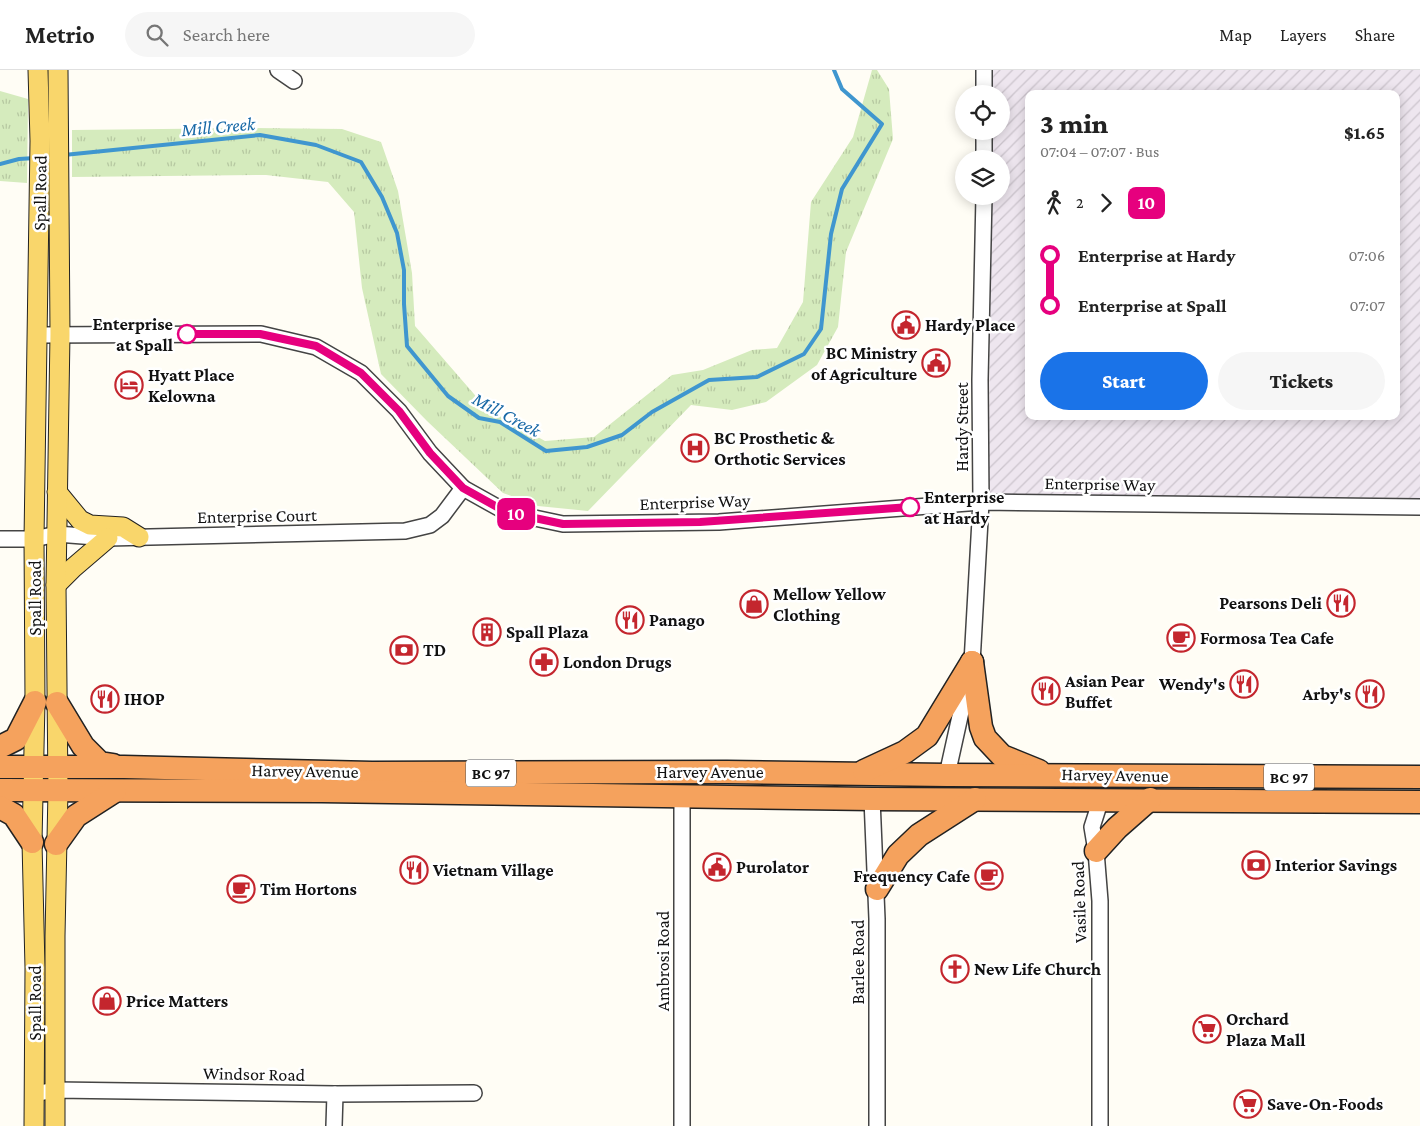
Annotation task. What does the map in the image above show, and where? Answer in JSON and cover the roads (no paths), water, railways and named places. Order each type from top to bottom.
[{"type":"highway","points":[[859,773],[906,752],[927,736],[972,662]]},
{"type":"highway","points":[[972,662],[981,727],[985,738],[1002,756],[1049,775]]},
{"type":"highway","points":[[0,747],[16,739],[46,703],[100,763],[124,767]]},
{"type":"highway","name":"Harvey Avenue","points":[[0,767],[124,767],[372,773],[727,772],[1420,777]]},
{"type":"highway","points":[[682,796],[696,783],[727,772]]},
{"type":"highway","points":[[899,798],[930,789],[947,775]]},
{"type":"highway","points":[[1101,799],[1119,786],[1158,776]]},
{"type":"highway","name":"Harvey Avenue","points":[[0,790],[322,791],[872,799],[1150,799],[1420,802]]},
{"type":"highway","points":[[56,844],[76,816],[114,791]]},
{"type":"highway","points":[[877,889],[898,855],[919,835],[975,799]]},
{"type":"highway","points":[[1096,852],[1117,828],[1150,799]]},
{"type":"highway","points":[[0,806],[14,815],[32,842]]},
{"type":"main road","name":"Spall Road","points":[[38,70],[40,179],[34,539],[46,703],[58,768],[55,1126]]},
{"type":"main road","name":"Spall Road","points":[[34,1126],[35,968],[32,842],[34,767],[46,703],[56,585],[60,334],[58,70]]},
{"type":"main road","points":[[57,492],[80,520],[90,525],[124,527],[139,537]]},
{"type":"main road","points":[[56,585],[108,538]]},
{"type":"street","points":[[278,70],[294,82]]},
{"type":"street","points":[[984,70],[984,85]]},
{"type":"street","name":"Hardy Street","points":[[947,775],[972,662],[981,502],[980,380],[984,205]]},
{"type":"street","name":"Enterprise Way","points":[[38,335],[260,334],[316,346],[361,373],[399,411],[430,453],[463,488],[506,512],[563,524],[719,522],[981,502],[1420,507]]},
{"type":"street","name":"Enterprise Court","points":[[0,539],[34,539],[57,534],[108,538],[405,531],[430,525],[442,516],[463,488]]},
{"type":"street","name":"Ambrosi Road","points":[[682,796],[682,1126]]},
{"type":"street","name":"Barlee Road","points":[[872,799],[877,889],[877,1126]]},
{"type":"street","name":"Vasile Road","points":[[1100,1126],[1100,901],[1092,827],[1101,799]]},
{"type":"street","name":"Windsor Road","points":[[34,1094],[55,1090],[335,1094],[474,1092]]},
{"type":"street","points":[[334,1126],[335,1094]]},
{"type":"waterway","name":"Mill Creek","points":[[64,155],[260,135],[316,145],[361,162],[382,197],[397,233],[404,270],[407,346],[448,396],[479,418],[500,422],[546,451],[587,447],[622,435],[652,412],[709,380],[757,377],[804,354],[821,329],[831,234],[842,189],[882,124],[842,89],[834,70]]},
{"type":"waterway","name":"Mill Creek","points":[[0,164],[19,159],[35,158]]},
{"type":"place","name":"Hardy Place","points":[[906,325]]},
{"type":"place","name":"Enterprise at Spall","points":[[187,334]]},
{"type":"place","name":"BC Ministry of Agriculture","points":[[936,363]]},
{"type":"place","name":"Hyatt Place Kelowna","points":[[129,385]]},
{"type":"place","name":"BC Prosthetic & Orthotic Services","points":[[695,448]]},
{"type":"place","name":"Enterprise at Hardy","points":[[910,507]]},
{"type":"place","name":"Pearsons Deli","points":[[1341,603]]},
{"type":"place","name":"Mellow Yellow Clothing","points":[[754,604]]},
{"type":"place","name":"Panago","points":[[630,620]]},
{"type":"place","name":"Spall Plaza","points":[[487,632]]},
{"type":"place","name":"Formosa Tea Cafe","points":[[1181,638]]},
{"type":"place","name":"TD","points":[[404,650]]},
{"type":"place","name":"London Drugs","points":[[544,662]]},
{"type":"place","name":"Wendy's","points":[[1244,684]]},
{"type":"place","name":"Asian Pear Buffet","points":[[1046,691]]},
{"type":"place","name":"Arby's","points":[[1370,694]]},
{"type":"place","name":"IHOP","points":[[105,699]]},
{"type":"place","name":"Interior Savings","points":[[1256,865]]},
{"type":"place","name":"Purolator","points":[[717,867]]},
{"type":"place","name":"Vietnam Village","points":[[414,870]]},
{"type":"place","name":"Frequency Cafe","points":[[989,876]]},
{"type":"place","name":"Tim Hortons","points":[[241,889]]},
{"type":"place","name":"New Life Church","points":[[955,969]]},
{"type":"place","name":"Price Matters","points":[[107,1001]]},
{"type":"place","name":"Orchard Plaza Mall","points":[[1207,1029]]},
{"type":"place","name":"Save-On-Foods","points":[[1248,1104]]}]
